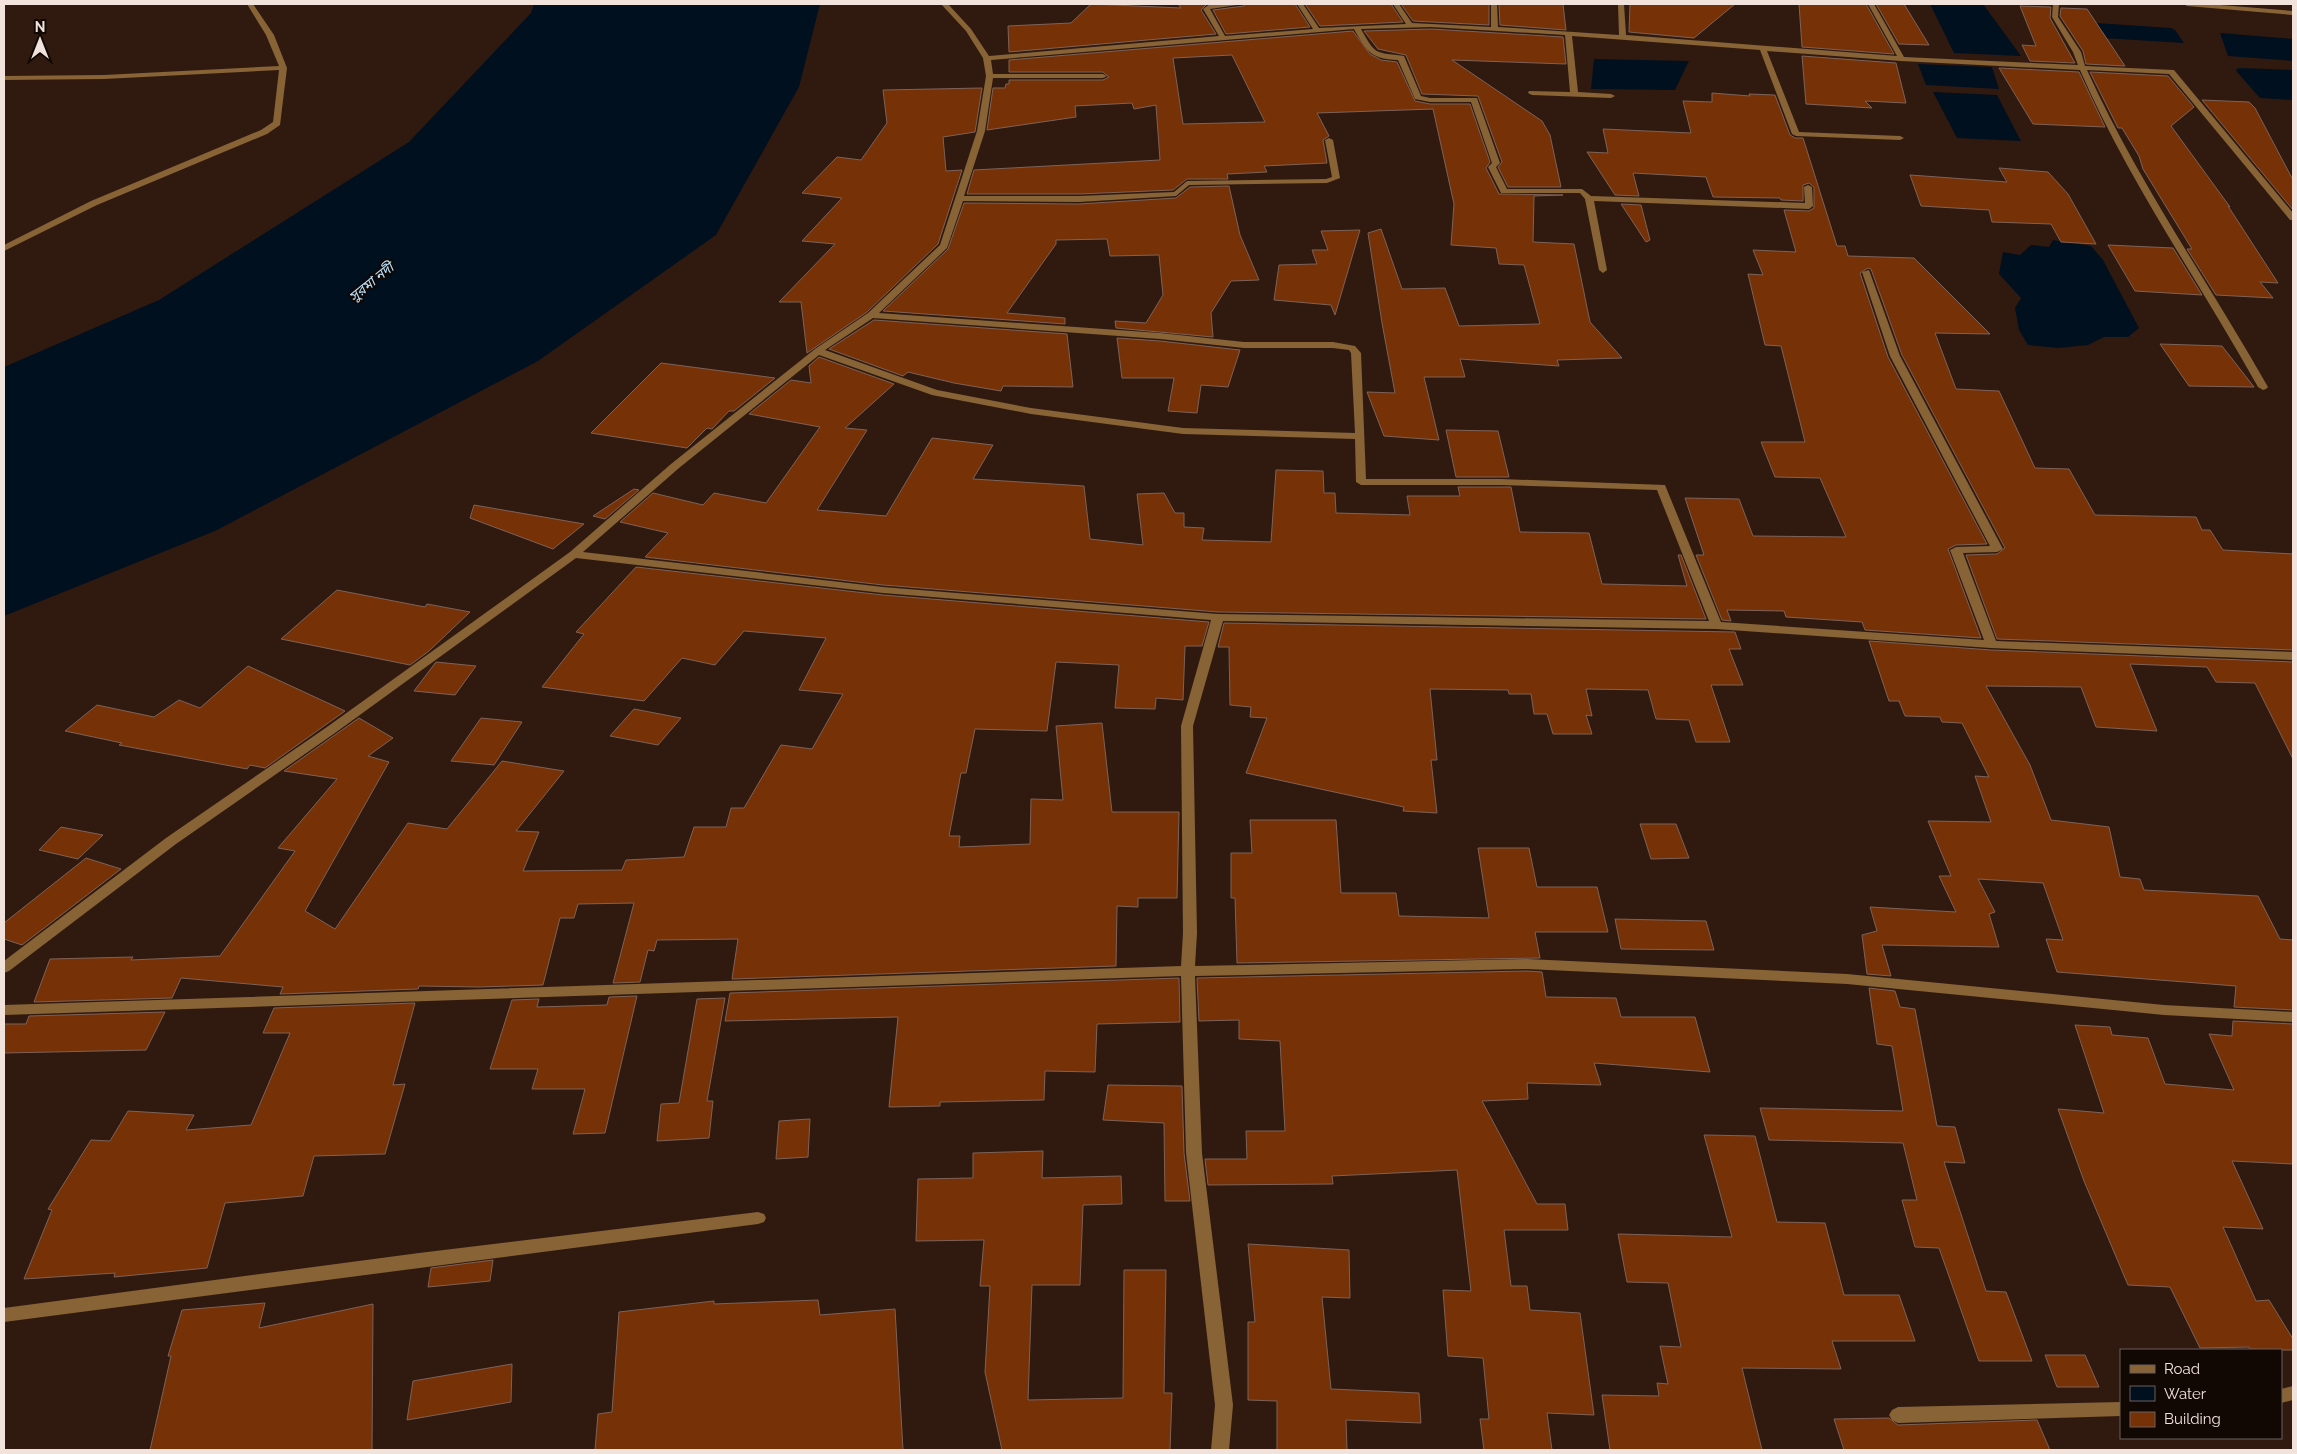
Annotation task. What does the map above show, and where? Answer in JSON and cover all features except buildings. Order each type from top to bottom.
[{"type":"street","points":[[4,248],[94,203],[264,132],[276,124],[283,68],[270,35],[250,4]]},
{"type":"street","points":[[4,968],[171,841],[331,730],[574,554],[675,466],[818,351],[871,315],[944,246],[981,131],[990,76],[987,58],[969,30],[944,4]]},
{"type":"street","points":[[1223,38],[1206,9],[1210,6],[1241,4]]},
{"type":"street","points":[[1300,4],[1318,31]]},
{"type":"street","points":[[1396,4],[1410,25]]},
{"type":"street","points":[[1494,4],[1495,29]]},
{"type":"street","points":[[1621,4],[1623,37]]},
{"type":"street","points":[[1871,4],[1899,52],[1901,59]]},
{"type":"street","points":[[2056,4],[2055,17],[2077,52],[2105,119],[2263,387]]},
{"type":"street","points":[[2187,4],[2293,13]]},
{"type":"street","points":[[987,58],[1356,27],[1410,25],[1623,37],[1901,59],[2171,72],[2293,218]]},
{"type":"street","points":[[1356,27],[1372,53],[1378,57],[1401,58],[1418,97],[1430,100],[1474,100],[1496,163],[1492,167],[1504,191],[1582,191],[1589,198],[1603,270]]},
{"type":"street","points":[[1568,34],[1574,94]]},
{"type":"street","points":[[1763,49],[1796,134],[1900,138]]},
{"type":"street","points":[[4,78],[104,77],[283,68]]},
{"type":"street","points":[[990,76],[1103,76]]},
{"type":"street","points":[[1532,92],[1611,96]]},
{"type":"street","points":[[959,198],[1079,199],[1176,194],[1187,183],[1327,181],[1336,178],[1329,140]]},
{"type":"street","points":[[1589,198],[1809,206],[1808,187]]},
{"type":"street","points":[[1866,272],[1895,356],[1996,549],[1956,550],[1991,644]]},
{"type":"street","points":[[871,315],[1160,336],[1244,345],[1333,345],[1352,348],[1356,353],[1362,482],[1501,482],[1661,487],[1716,625]]},
{"type":"street","points":[[818,351],[935,393],[1031,411],[1183,431],[1360,436]]},
{"type":"street","points":[[574,554],[883,590],[1218,617],[1716,625],[1991,644],[2293,656]]},
{"type":"street","points":[[1218,617],[1187,726],[1190,933],[1188,971],[1194,1153],[1224,1405],[1220,1450]]},
{"type":"street","points":[[4,1010],[1188,971],[1537,965],[1847,979],[2164,1010],[2293,1017]]},
{"type":"street","points":[[4,1315],[429,1258],[758,1218]]},
{"type":"street","points":[[1898,1415],[2120,1409]]},
{"type":"water","name":"সুরমা নদী","points":[[534,4],[820,4],[799,87],[716,235],[538,361],[215,531],[4,616],[4,367],[159,300],[409,142],[531,13]]},
{"type":"water","points":[[1930,4],[1983,4],[2021,56],[1954,53]]},
{"type":"water","points":[[2096,23],[2171,28],[2175,30],[2184,43],[2102,38]]},
{"type":"water","points":[[2220,33],[2293,39],[2293,61],[2228,56]]},
{"type":"water","points":[[1594,59],[1689,61],[1675,90],[1591,89]]},
{"type":"water","points":[[1918,64],[1992,67],[1999,89],[1926,85]]},
{"type":"water","points":[[2236,69],[2293,70],[2293,100],[2260,98],[2237,72]]},
{"type":"water","points":[[1933,92],[1997,95],[2021,141],[1957,138]]},
{"type":"water","points":[[2053,240],[2091,246],[2103,260],[2139,328],[2128,337],[2104,337],[2088,345],[2058,348],[2028,345],[2019,330],[2015,308],[2021,298],[1999,274],[2003,252],[2020,255],[2031,245],[2049,247]]}]
